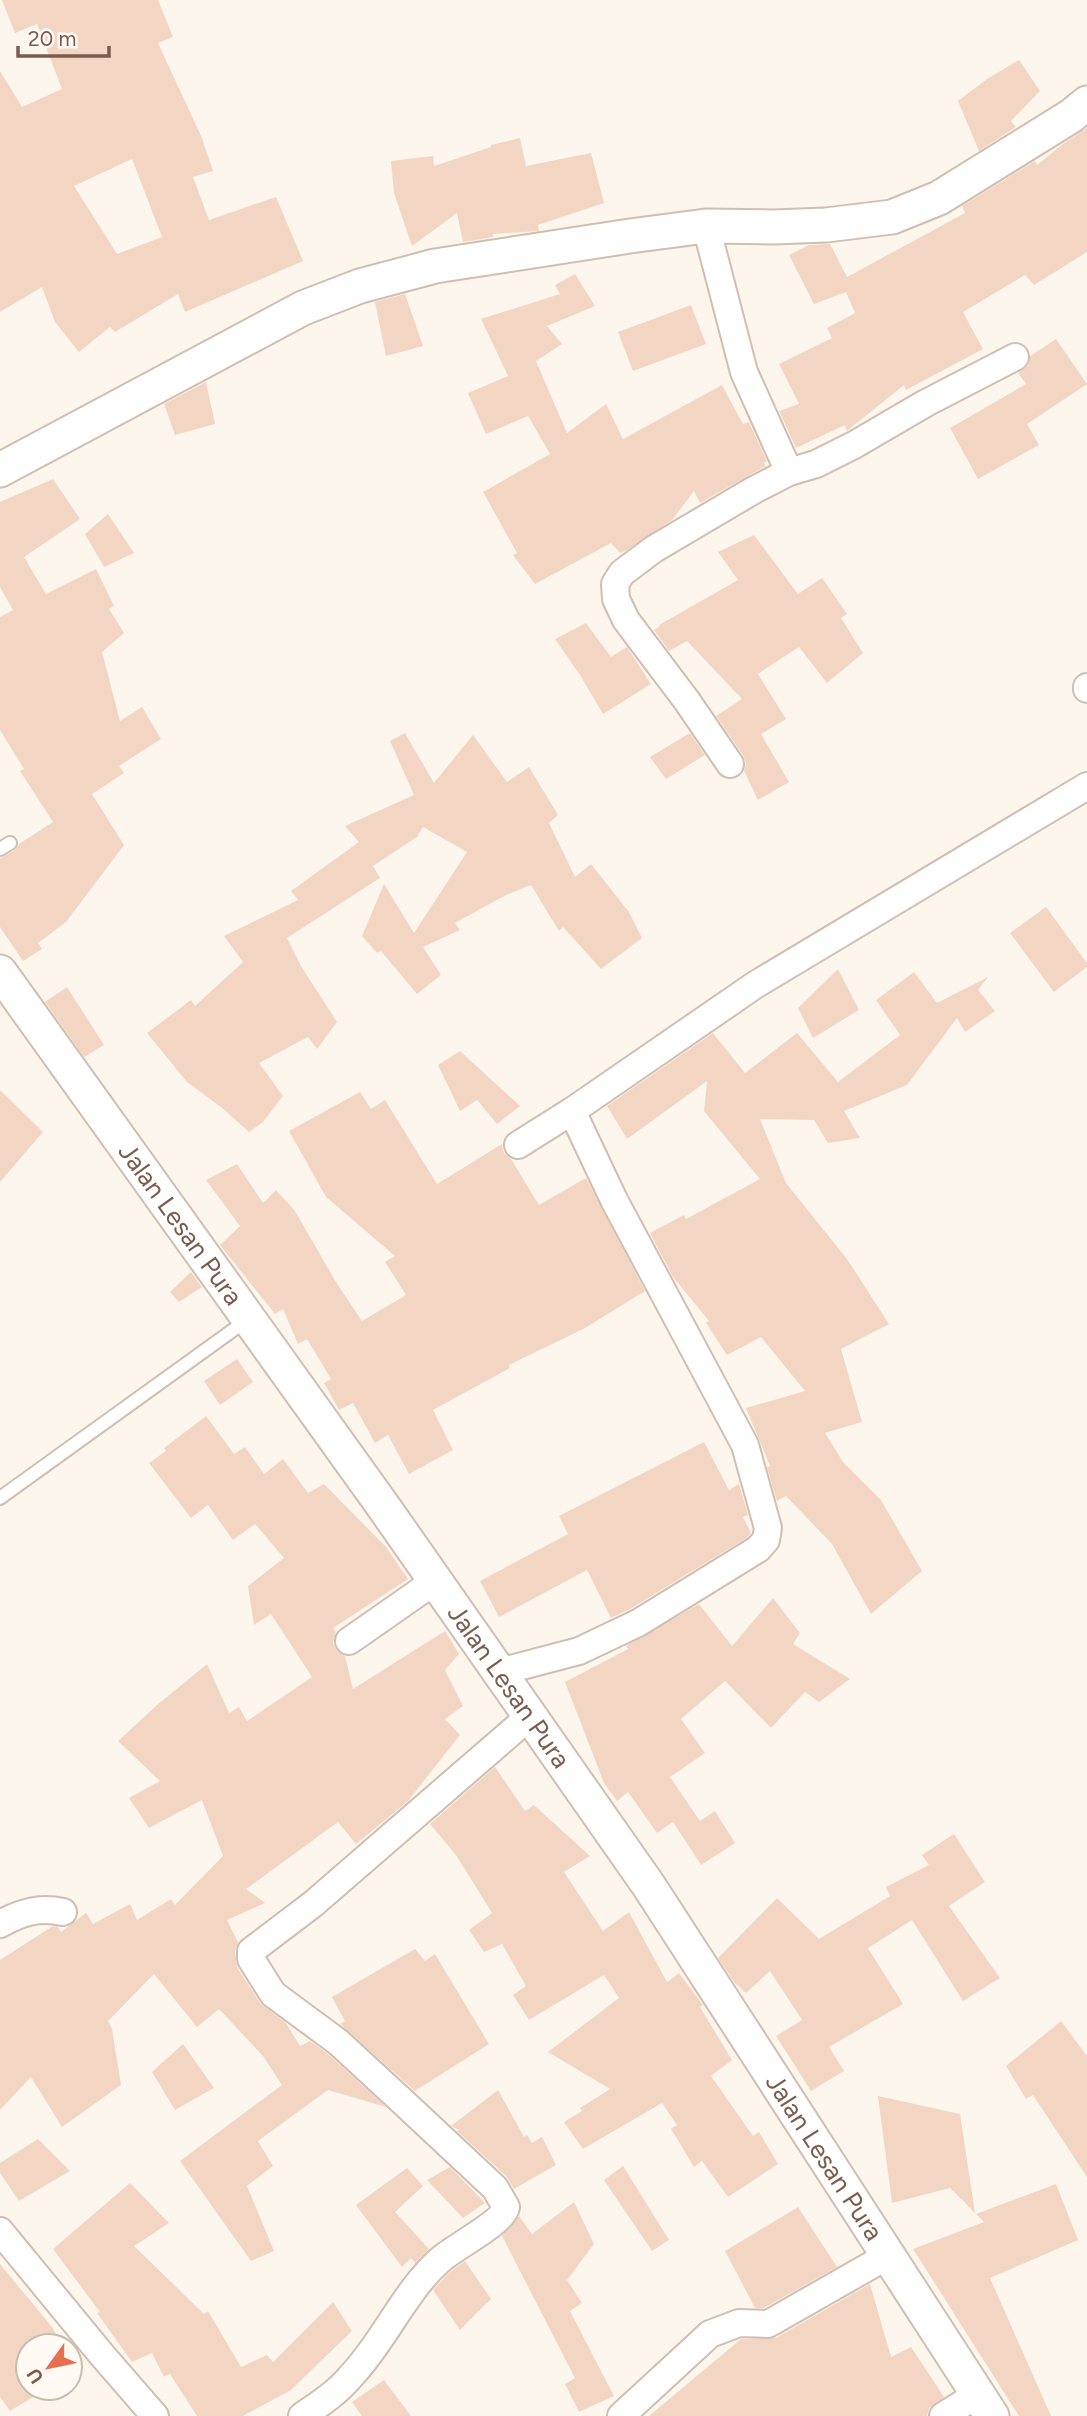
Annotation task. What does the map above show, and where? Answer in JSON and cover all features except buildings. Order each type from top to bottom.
[{"type":"street","points":[[0,470],[303,308],[360,286],[435,266],[706,226],[826,225],[892,217],[939,198],[1071,116],[1087,103]]},
{"type":"street","points":[[706,226],[744,372],[789,472]]},
{"type":"street","points":[[730,764],[626,620],[616,599],[615,584],[622,573],[654,549],[789,472],[816,464],[854,445],[926,403],[1015,357]]},
{"type":"street","points":[[518,1145],[755,985],[1087,786]]},
{"type":"street","name":"Jalan Lesan Pura","points":[[4,987],[248,1319],[649,1886],[985,2405]]},
{"type":"street","points":[[499,1672],[579,1651],[638,1623],[758,1549],[766,1541],[768,1528],[745,1445],[614,1200],[572,1111]]},
{"type":"street","points":[[349,1641],[435,1581]]},
{"type":"street","points":[[302,2416],[330,2397],[353,2375],[425,2275],[459,2244],[498,2219],[505,2213],[506,2207],[495,2188],[338,2042],[273,1994],[251,1959],[251,1951],[313,1904],[530,1716]]},
{"type":"street","points":[[0,1924],[42,1908],[63,1912]]},
{"type":"street","points":[[0,2231],[155,2416]]},
{"type":"street","points":[[621,2416],[710,2334],[739,2323],[768,2324],[888,2255]]},
{"type":"street","points":[[943,2416],[985,2405]]},
{"type":"lane","points":[[0,1498],[248,1319]]}]
